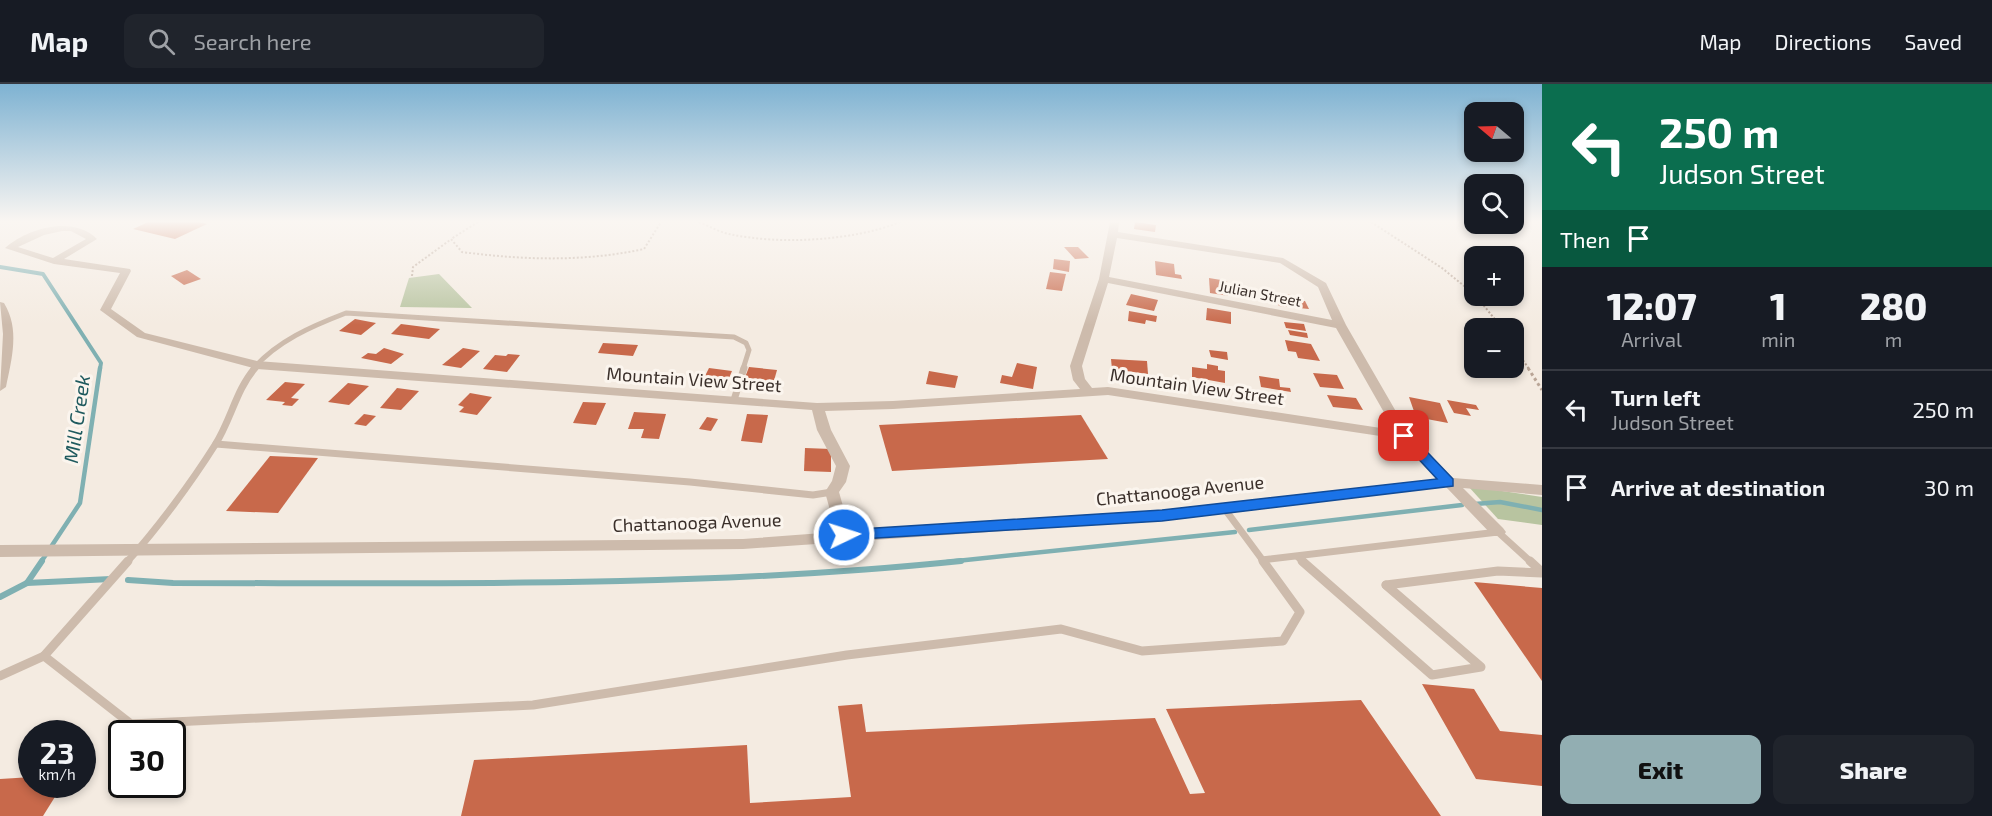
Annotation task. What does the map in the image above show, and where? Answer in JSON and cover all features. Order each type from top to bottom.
[{"type":"street","name":"Mountain View Street","points":[[36,256],[126,272],[105,310],[141,335],[257,365],[817,407],[893,405],[1088,391],[1139,393],[1404,436]]},
{"type":"street","name":"Mountain View Street","points":[[54,261],[62,256]]},
{"type":"street","points":[[1088,391],[1079,380],[1076,366],[1104,279],[1108,256]]},
{"type":"street","points":[[1258,256],[1283,261],[1322,285],[1340,325],[1404,436],[1498,532]]},
{"type":"street","name":"Julian Street","points":[[1104,279],[1340,325]]},
{"type":"street","points":[[0,305],[6,314],[9,332],[0,387]]},
{"type":"street","points":[[817,407],[825,431],[840,453],[844,467],[838,484],[832,492],[844,535]]},
{"type":"street","name":"Chattanooga Avenue","points":[[0,551],[743,544],[844,535],[1162,516],[1448,482],[1542,490]]},
{"type":"lane","points":[[0,676],[44,656],[137,551],[216,444],[236,403],[241,384],[257,365],[309,327],[346,313],[669,332],[734,338],[746,343],[749,350],[734,400]]},
{"type":"lane","points":[[216,444],[690,482],[813,495],[832,492]]},
{"type":"lane","points":[[44,656],[131,724],[533,705],[847,655],[1061,629],[1142,651],[1283,640],[1300,612],[1224,508]]},
{"type":"lane","points":[[1262,560],[1498,532],[1542,573]]},
{"type":"lane","points":[[1298,557],[1432,675],[1481,667],[1386,585],[1498,571],[1542,573]]},
{"type":"path","points":[[412,276],[413,267],[428,256]]},
{"type":"path","points":[[492,256],[565,261],[612,256]]},
{"type":"path","points":[[1424,256],[1464,286]]},
{"type":"path","points":[[1484,306],[1494,318]]},
{"type":"path","points":[[1524,362],[1542,390]]},
{"type":"green space","points":[[439,274],[472,308],[400,307],[409,278]]},
{"type":"green space","points":[[1468,486],[1542,497],[1542,525],[1498,519]]},
{"type":"building","points":[[1072,256],[1089,258],[1075,259]]},
{"type":"building","points":[[1054,259],[1070,261],[1069,272],[1053,269]]},
{"type":"building","points":[[1155,261],[1174,264],[1175,274],[1181,275],[1182,279],[1156,275]]},
{"type":"building","points":[[187,270],[201,279],[184,285],[171,276]]},
{"type":"building","points":[[1050,272],[1066,274],[1062,291],[1046,289]]},
{"type":"building","points":[[1209,278],[1227,281],[1229,296],[1210,293]]},
{"type":"building","points":[[1267,293],[1292,295],[1294,300],[1305,301],[1309,309],[1279,306],[1275,298],[1269,298]]},
{"type":"building","points":[[1131,294],[1158,300],[1154,311],[1126,305]]},
{"type":"building","points":[[1207,308],[1231,312],[1231,324],[1206,320]]},
{"type":"building","points":[[1129,311],[1157,316],[1156,322],[1146,320],[1145,324],[1128,321]]},
{"type":"building","points":[[355,319],[376,323],[361,335],[339,331]]},
{"type":"building","points":[[1284,322],[1304,324],[1306,331],[1286,328]]},
{"type":"building","points":[[401,324],[440,329],[429,339],[391,334]]},
{"type":"building","points":[[1288,330],[1307,333],[1308,338],[1290,335]]},
{"type":"building","points":[[1285,340],[1311,344],[1320,361],[1298,358],[1296,352],[1288,351]]},
{"type":"building","points":[[603,343],[638,345],[633,356],[598,353]]},
{"type":"building","points":[[384,348],[404,354],[391,364],[361,358],[368,353],[376,354]]},
{"type":"building","points":[[463,348],[480,351],[461,368],[442,365]]},
{"type":"building","points":[[1209,350],[1227,352],[1228,360],[1211,357]]},
{"type":"building","points":[[508,354],[520,355],[507,372],[483,369],[495,355],[506,356]]},
{"type":"building","points":[[1111,359],[1147,361],[1148,374],[1112,369]]},
{"type":"building","points":[[1017,363],[1037,367],[1033,389],[1000,383],[1002,375],[1012,377]]},
{"type":"building","points":[[1207,364],[1218,366],[1218,370],[1225,371],[1225,383],[1192,377],[1192,367],[1207,369]]},
{"type":"building","points":[[749,367],[777,370],[772,388],[742,385]]},
{"type":"building","points":[[709,368],[732,371],[727,383],[703,380]]},
{"type":"building","points":[[929,371],[958,376],[955,388],[926,384]]},
{"type":"building","points":[[1313,373],[1337,375],[1344,389],[1320,387]]},
{"type":"building","points":[[1259,376],[1279,379],[1280,387],[1290,388],[1291,392],[1261,387]]},
{"type":"building","points":[[285,382],[305,384],[291,398],[299,399],[292,406],[282,405],[285,402],[266,400]]},
{"type":"building","points":[[348,383],[369,386],[349,405],[328,402]]},
{"type":"building","points":[[397,388],[419,391],[401,410],[380,408]]},
{"type":"building","points":[[470,393],[492,397],[477,415],[459,412],[464,407],[458,405]]},
{"type":"building","points":[[1327,395],[1356,398],[1363,410],[1333,407]]},
{"type":"building","points":[[1409,397],[1440,403],[1448,423],[1416,417]]},
{"type":"building","points":[[1447,400],[1476,405],[1479,410],[1466,408],[1471,416],[1454,413]]},
{"type":"building","points":[[583,402],[606,403],[596,425],[573,423]]},
{"type":"building","points":[[634,412],[666,414],[659,439],[641,438],[644,429],[628,429]]},
{"type":"building","points":[[364,414],[376,416],[366,426],[354,424]]},
{"type":"building","points":[[747,414],[768,415],[762,443],[741,441]]},
{"type":"building","points":[[1081,415],[1108,459],[892,471],[879,425]]},
{"type":"building","points":[[707,417],[718,419],[711,431],[699,429]]},
{"type":"building","points":[[805,448],[831,449],[831,472],[804,471]]},
{"type":"building","points":[[270,456],[318,458],[278,513],[226,511]]},
{"type":"building","points":[[1474,582],[1542,588],[1542,681]]},
{"type":"building","points":[[1422,684],[1474,689],[1500,731],[1542,735],[1542,786],[1476,779]]},
{"type":"building","points":[[1361,700],[1441,816],[461,816],[474,760],[747,745],[750,803],[851,797],[838,706],[862,704],[866,732],[1155,718],[1190,794],[1205,793],[1166,709]]},
{"type":"building","points":[[18,778],[18,798],[54,798],[43,816],[0,816],[0,779]]},
{"type":"waterway","name":"Mill Creek","points":[[0,267],[43,274],[101,363],[100,369]]},
{"type":"waterway","name":"Mill Creek","points":[[41,562],[80,503],[100,368]]},
{"type":"waterway","points":[[1475,504],[1500,502],[1542,510]]},
{"type":"waterway","points":[[1249,530],[1462,505]]},
{"type":"waterway","points":[[947,562],[1235,532]]},
{"type":"waterway","name":"Mill Creek","points":[[27,583],[42,561]]},
{"type":"waterway","points":[[128,580],[173,583],[469,583],[666,580],[863,570],[961,561]]},
{"type":"waterway","points":[[27,583],[111,579]]},
{"type":"waterway","name":"Mill Creek","points":[[0,597],[27,583]]},
{"type":"route","points":[[844,535],[1162,516],[1407,485],[1448,482],[1404,436]]}]
